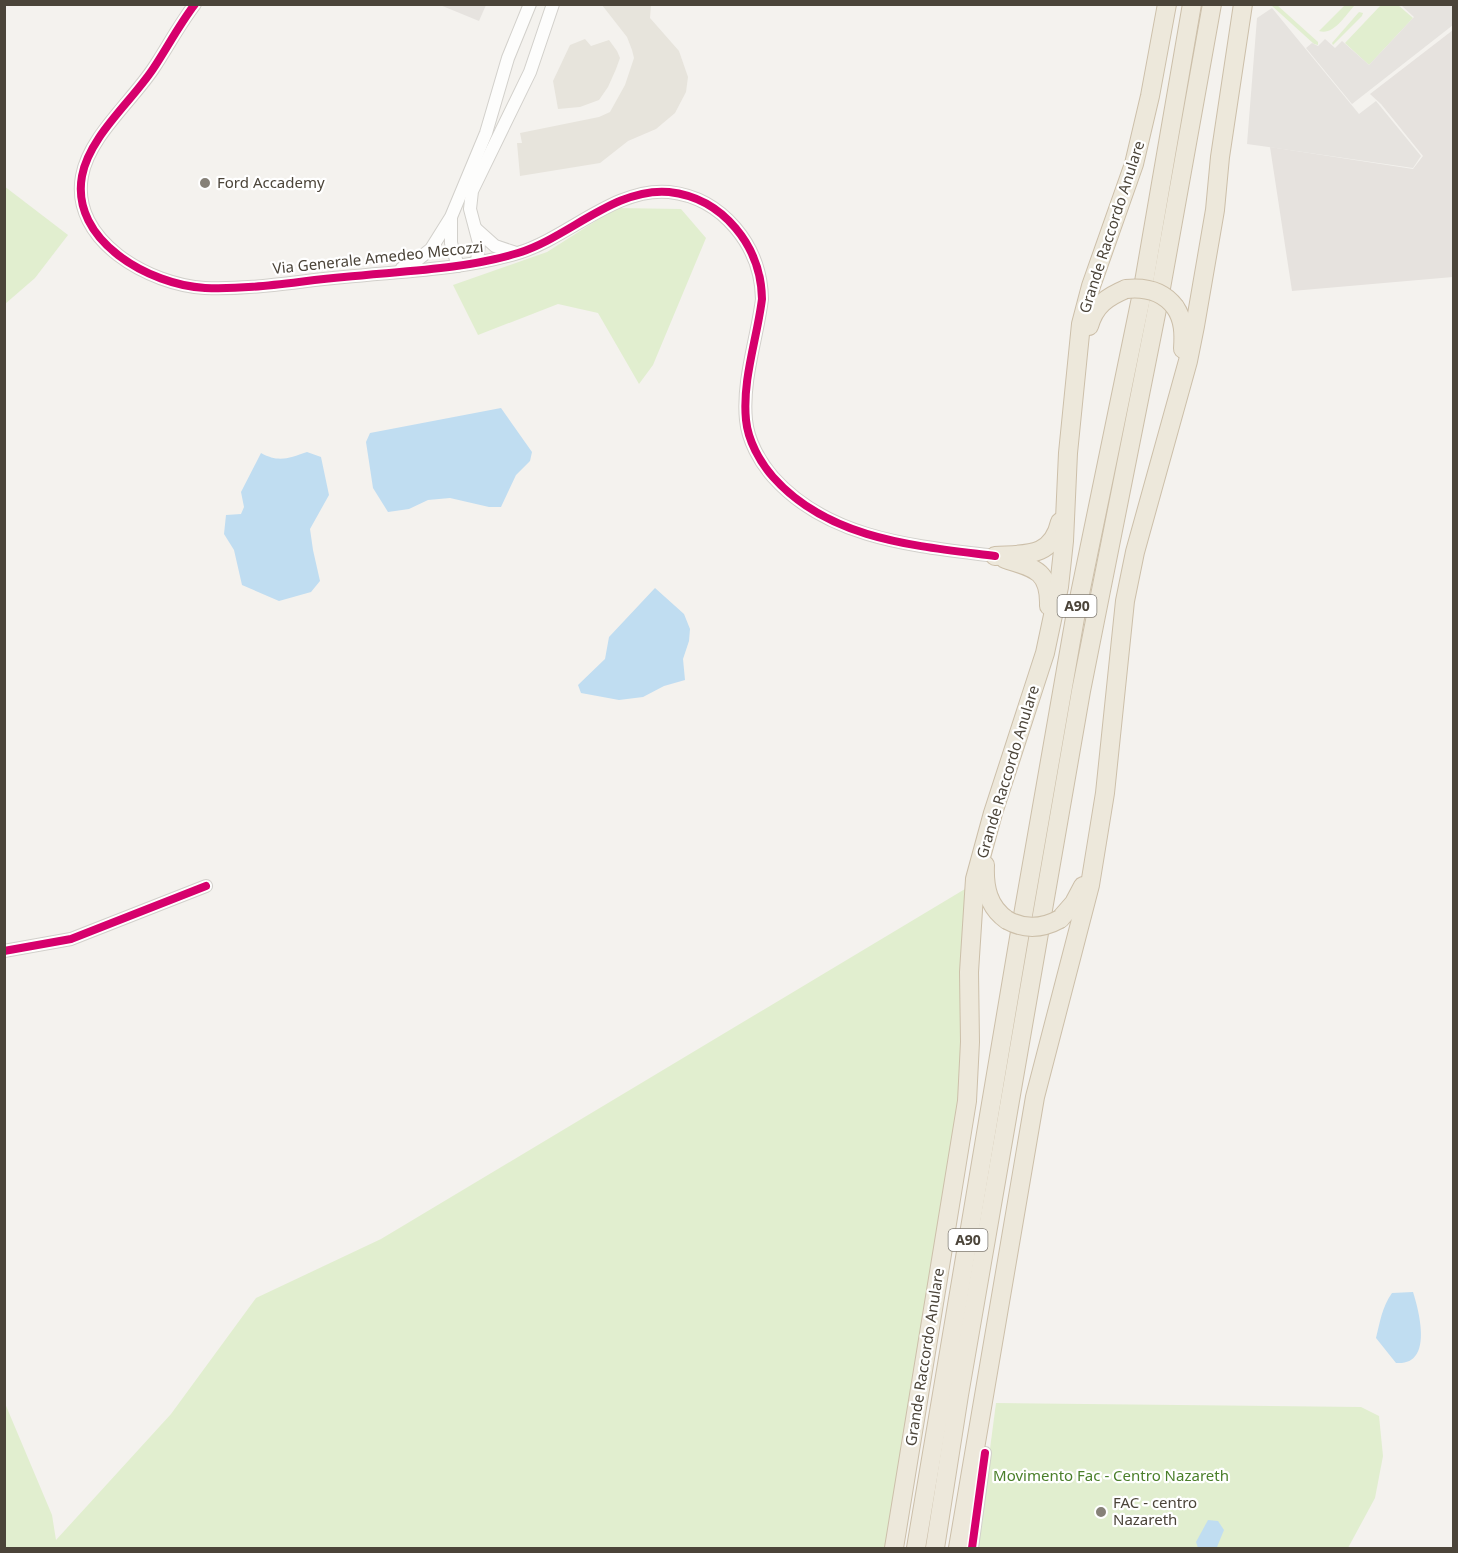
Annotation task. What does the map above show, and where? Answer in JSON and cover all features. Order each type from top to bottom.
[{"type":"highway","name":"Grande Raccordo Anulare","points":[[894,1548],[967,1101],[970,1042],[969,972],[972,902],[976,874],[993,813],[1045,653],[1059,586],[1064,541],[1068,453],[1081,324],[1091,286],[1134,164],[1150,96],[1167,4]]},
{"type":"highway","points":[[1187,4],[1188,28]]},
{"type":"highway","name":"Grande Raccordo Anulare","points":[[916,1548],[1016,924],[1192,4]]},
{"type":"highway","name":"A90","points":[[935,1548],[961,1383],[1080,691],[1165,298],[1212,4]]},
{"type":"highway","points":[[1190,135],[1225,4]]},
{"type":"highway","points":[[958,1548],[1035,1097],[1090,885],[1107,783],[1125,601],[1135,552],[1195,326],[1211,232],[1243,4]]},
{"type":"highway","points":[[1045,653],[1063,587],[1069,542],[1079,392],[1089,326],[1099,305],[1106,298],[1137,288],[1151,290],[1165,297],[1180,316],[1183,328],[1180,387]]},
{"type":"highway","points":[[995,556],[1036,552],[1047,547],[1053,540],[1060,519],[1068,453]]},
{"type":"highway","points":[[995,556],[1034,570],[1046,580],[1049,589],[1049,604],[1045,653]]},
{"type":"highway","points":[[993,813],[985,857],[987,894],[993,907],[1016,924],[1030,928],[1047,925],[1060,919],[1074,903],[1082,889],[1099,830]]},
{"type":"street","points":[[392,272],[416,261],[431,249],[451,217],[486,133],[508,58],[530,4]]},
{"type":"street","points":[[477,262],[479,243],[470,209],[472,191],[530,72],[553,4]]},
{"type":"street","name":"Via Generale Amedeo Mecozzi","points":[[194,6],[153,69],[109,126],[87,160],[82,176],[81,203],[89,223],[106,246],[131,265],[154,276],[204,288],[244,287],[458,266],[518,254],[554,238],[610,206],[638,195],[658,192],[679,194],[703,202],[729,219],[741,233],[755,263],[760,281],[760,312],[745,395],[745,408],[751,440],[760,459],[771,474],[803,504],[847,529],[934,548],[995,556]]},
{"type":"street","points":[[521,26],[531,35],[542,33]]},
{"type":"street","points":[[451,217],[451,243],[458,266]]},
{"type":"street","points":[[474,227],[495,246],[518,254]]},
{"type":"street","points":[[4,951],[71,939],[206,886]]},
{"type":"street","points":[[972,1548],[985,1453]]},
{"type":"shaded area","points":[[486,4],[479,21],[440,5]]},
{"type":"shaded area","points":[[602,5],[651,5],[650,18],[679,51],[688,77],[686,92],[675,113],[656,129],[628,141],[600,163],[520,176],[517,143],[522,143],[520,133],[599,117],[610,112],[625,85],[634,58],[632,50],[627,37]]},
{"type":"shaded area","points":[[1401,5],[1453,5],[1453,25],[1352,104],[1306,48],[1312,43],[1318,46],[1325,39],[1335,48],[1342,41],[1369,65],[1414,17]]},
{"type":"shaded area","points":[[1272,8],[1359,114],[1376,101],[1421,156],[1413,168],[1247,144],[1257,18]]},
{"type":"shaded area","points":[[1453,30],[1453,277],[1292,291],[1270,147],[1413,169],[1423,156],[1381,104],[1370,94]]},
{"type":"shaded area","points":[[585,39],[591,46],[609,40],[620,58],[616,69],[599,100],[580,107],[558,109],[553,81],[570,45]]},
{"type":"green space","points":[[1271,5],[1277,5],[1318,42],[1318,45],[1314,44]]},
{"type":"green space","points":[[1345,5],[1354,6],[1343,20],[1329,31],[1319,31]]},
{"type":"green space","points":[[1381,5],[1398,5],[1413,18],[1369,65],[1345,43]]},
{"type":"green space","points":[[1359,12],[1363,13],[1362,16],[1333,45],[1332,43]]},
{"type":"green space","points":[[4,186],[68,235],[35,278],[5,304]]},
{"type":"green space","points":[[616,208],[681,209],[706,238],[653,365],[639,384],[598,313],[558,304],[478,335],[453,285],[547,252]]},
{"type":"green space","points":[[965,889],[959,1103],[887,1548],[5,1548],[4,1401],[52,1515],[56,1540],[171,1414],[256,1298],[381,1239]]},
{"type":"green space","name":"Movimento Fac - Centro Nazareth","points":[[996,1403],[1361,1407],[1379,1416],[1383,1456],[1375,1498],[1348,1548],[977,1548]]},
{"type":"water","points":[[501,408],[532,452],[530,461],[516,475],[501,507],[489,507],[450,498],[428,500],[409,509],[388,512],[373,488],[366,442],[370,433]]},
{"type":"water","points":[[307,452],[321,457],[329,495],[310,529],[320,581],[311,592],[279,601],[242,585],[234,550],[224,534],[226,515],[241,514],[244,507],[241,492],[261,453],[279,459]]},
{"type":"water","points":[[655,588],[684,614],[690,629],[683,659],[685,680],[664,686],[643,697],[619,700],[581,693],[578,685],[605,659],[609,637]]},
{"type":"water","points":[[1413,1292],[1420,1325],[1419,1348],[1408,1362],[1396,1363],[1376,1338],[1384,1309],[1392,1293]]},
{"type":"water","points":[[1208,1520],[1218,1521],[1224,1530],[1217,1547],[1198,1548],[1196,1542]]},
{"type":"cycle path","points":[[195,4],[153,69],[93,147],[86,162],[82,176],[82,199],[88,220],[101,239],[118,255],[161,278],[183,285],[205,288],[257,286],[431,269],[497,259],[518,253],[537,246],[630,197],[669,192],[688,196],[722,215],[746,243],[755,261],[762,299],[746,390],[746,420],[755,451],[773,477],[795,498],[820,515],[847,527],[905,543],[995,556]]},
{"type":"cycle path","points":[[4,951],[71,939],[206,886]]},
{"type":"cycle path","points":[[972,1548],[985,1453]]},
{"type":"place","name":"Ford Accademy","points":[[205,183]]},
{"type":"place","name":"FAC - centro Nazareth","points":[[1101,1512]]}]
